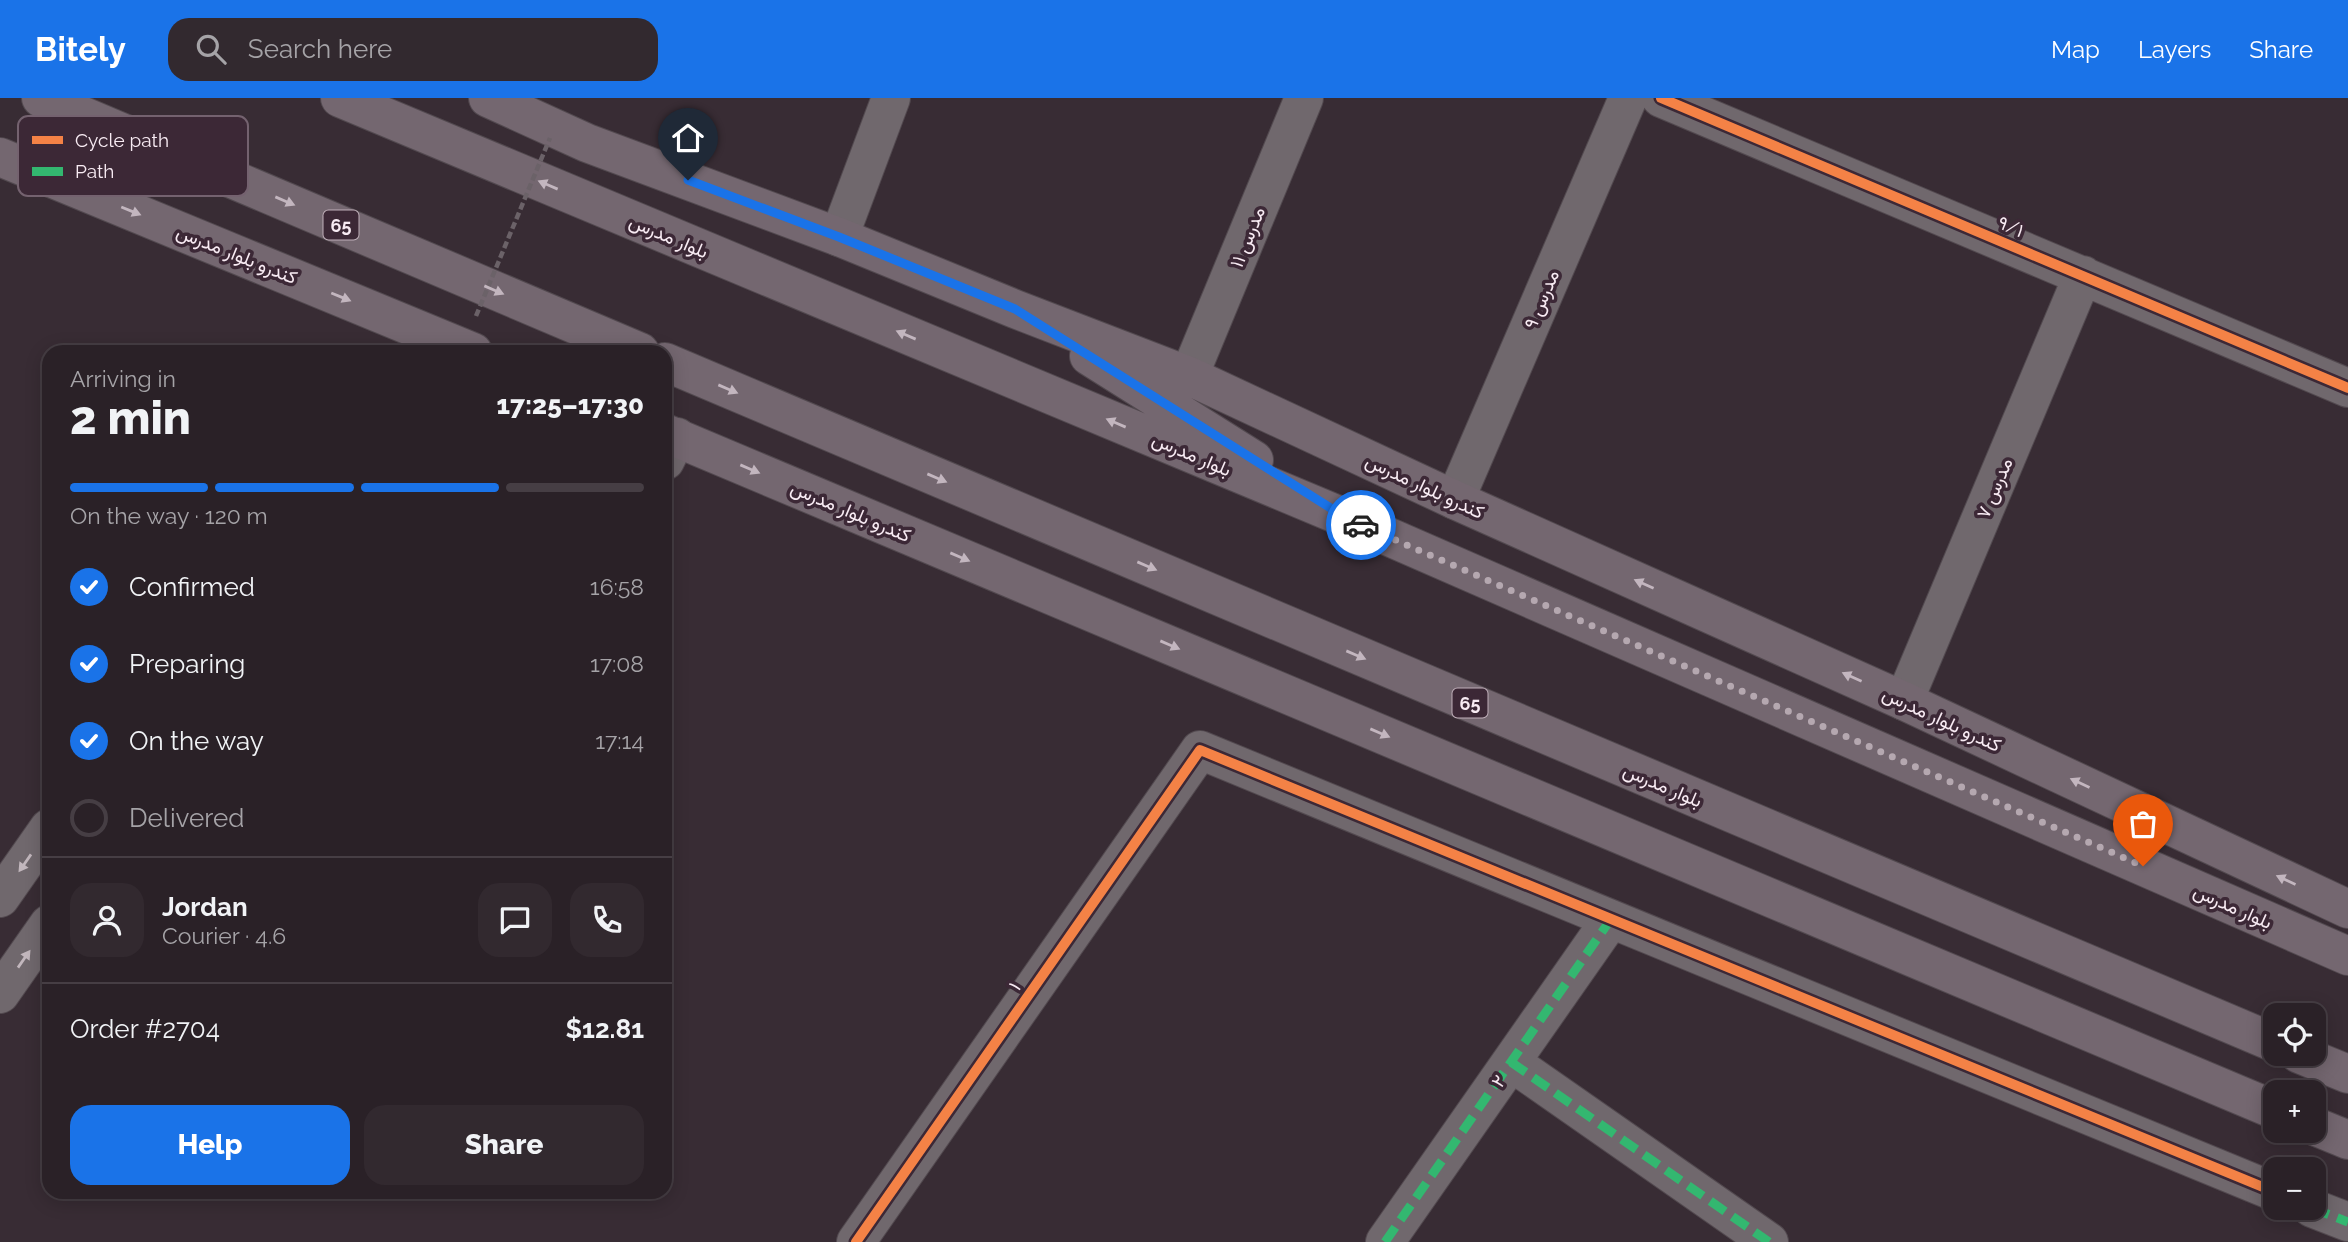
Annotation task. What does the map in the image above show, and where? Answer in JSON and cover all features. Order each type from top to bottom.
[{"type":"main road","name":"65","points":[[41,98],[81,116]]},
{"type":"main road","name":"بلوار مدرس","points":[[340,98],[1348,519],[2348,956]]},
{"type":"main road","name":"کندرو بلوار مدرس","points":[[488,98],[541,118],[587,143],[839,237],[1189,376],[1455,500],[1905,701],[2348,909]]},
{"type":"main road","name":"کندرو بلوار مدرس","points":[[0,157],[18,164]]},
{"type":"main road","name":"65","points":[[248,192],[574,339],[604,345]]},
{"type":"main road","name":"کندرو بلوار مدرس","points":[[105,196],[475,334]]},
{"type":"main road","points":[[1015,309],[1348,519]]},
{"type":"main road","name":"بلوار مدرس","points":[[672,365],[2263,1039]]},
{"type":"main road","name":"کندرو بلوار مدرس","points":[[672,445],[2263,1105]]},
{"type":"main road","points":[[2326,1065],[2348,1074]]},
{"type":"main road","points":[[2326,1131],[2348,1140]]},
{"type":"street","points":[[839,237],[891,98]]},
{"type":"street","name":"مدرس ۱۱","points":[[1189,376],[1304,98]]},
{"type":"street","name":"مدرس ۹","points":[[1455,500],[1628,98]]},
{"type":"street","name":"۹/۱","points":[[1661,98],[2348,388]]},
{"type":"street","name":"مدرس ۷","points":[[1905,701],[2083,275]]},
{"type":"street","name":"۱","points":[[856,1242],[1200,750],[1611,919]]},
{"type":"street","points":[[0,898],[42,838]]},
{"type":"street","points":[[1611,919],[2263,1187]]},
{"type":"street","name":"۲","points":[[1385,1242],[1611,919]]},
{"type":"street","points":[[0,994],[42,934]]},
{"type":"street","points":[[1511,1062],[1769,1242]]},
{"type":"street","points":[[2326,1213],[2348,1222]]},
{"type":"path","points":[[475,334],[541,118]]},
{"type":"marked path","points":[[1385,1242],[1611,919]]},
{"type":"marked path","points":[[1511,1062],[1769,1242]]},
{"type":"marked path","points":[[2326,1213],[2348,1222]]},
{"type":"cycle path","points":[[1661,98],[2348,388]]},
{"type":"cycle path","points":[[856,1242],[1200,750],[2263,1187]]},
{"type":"way so far","points":[[1361,525],[2143,866]]},
{"type":"route","points":[[688,180],[839,237],[1015,309],[1361,525]]}]
